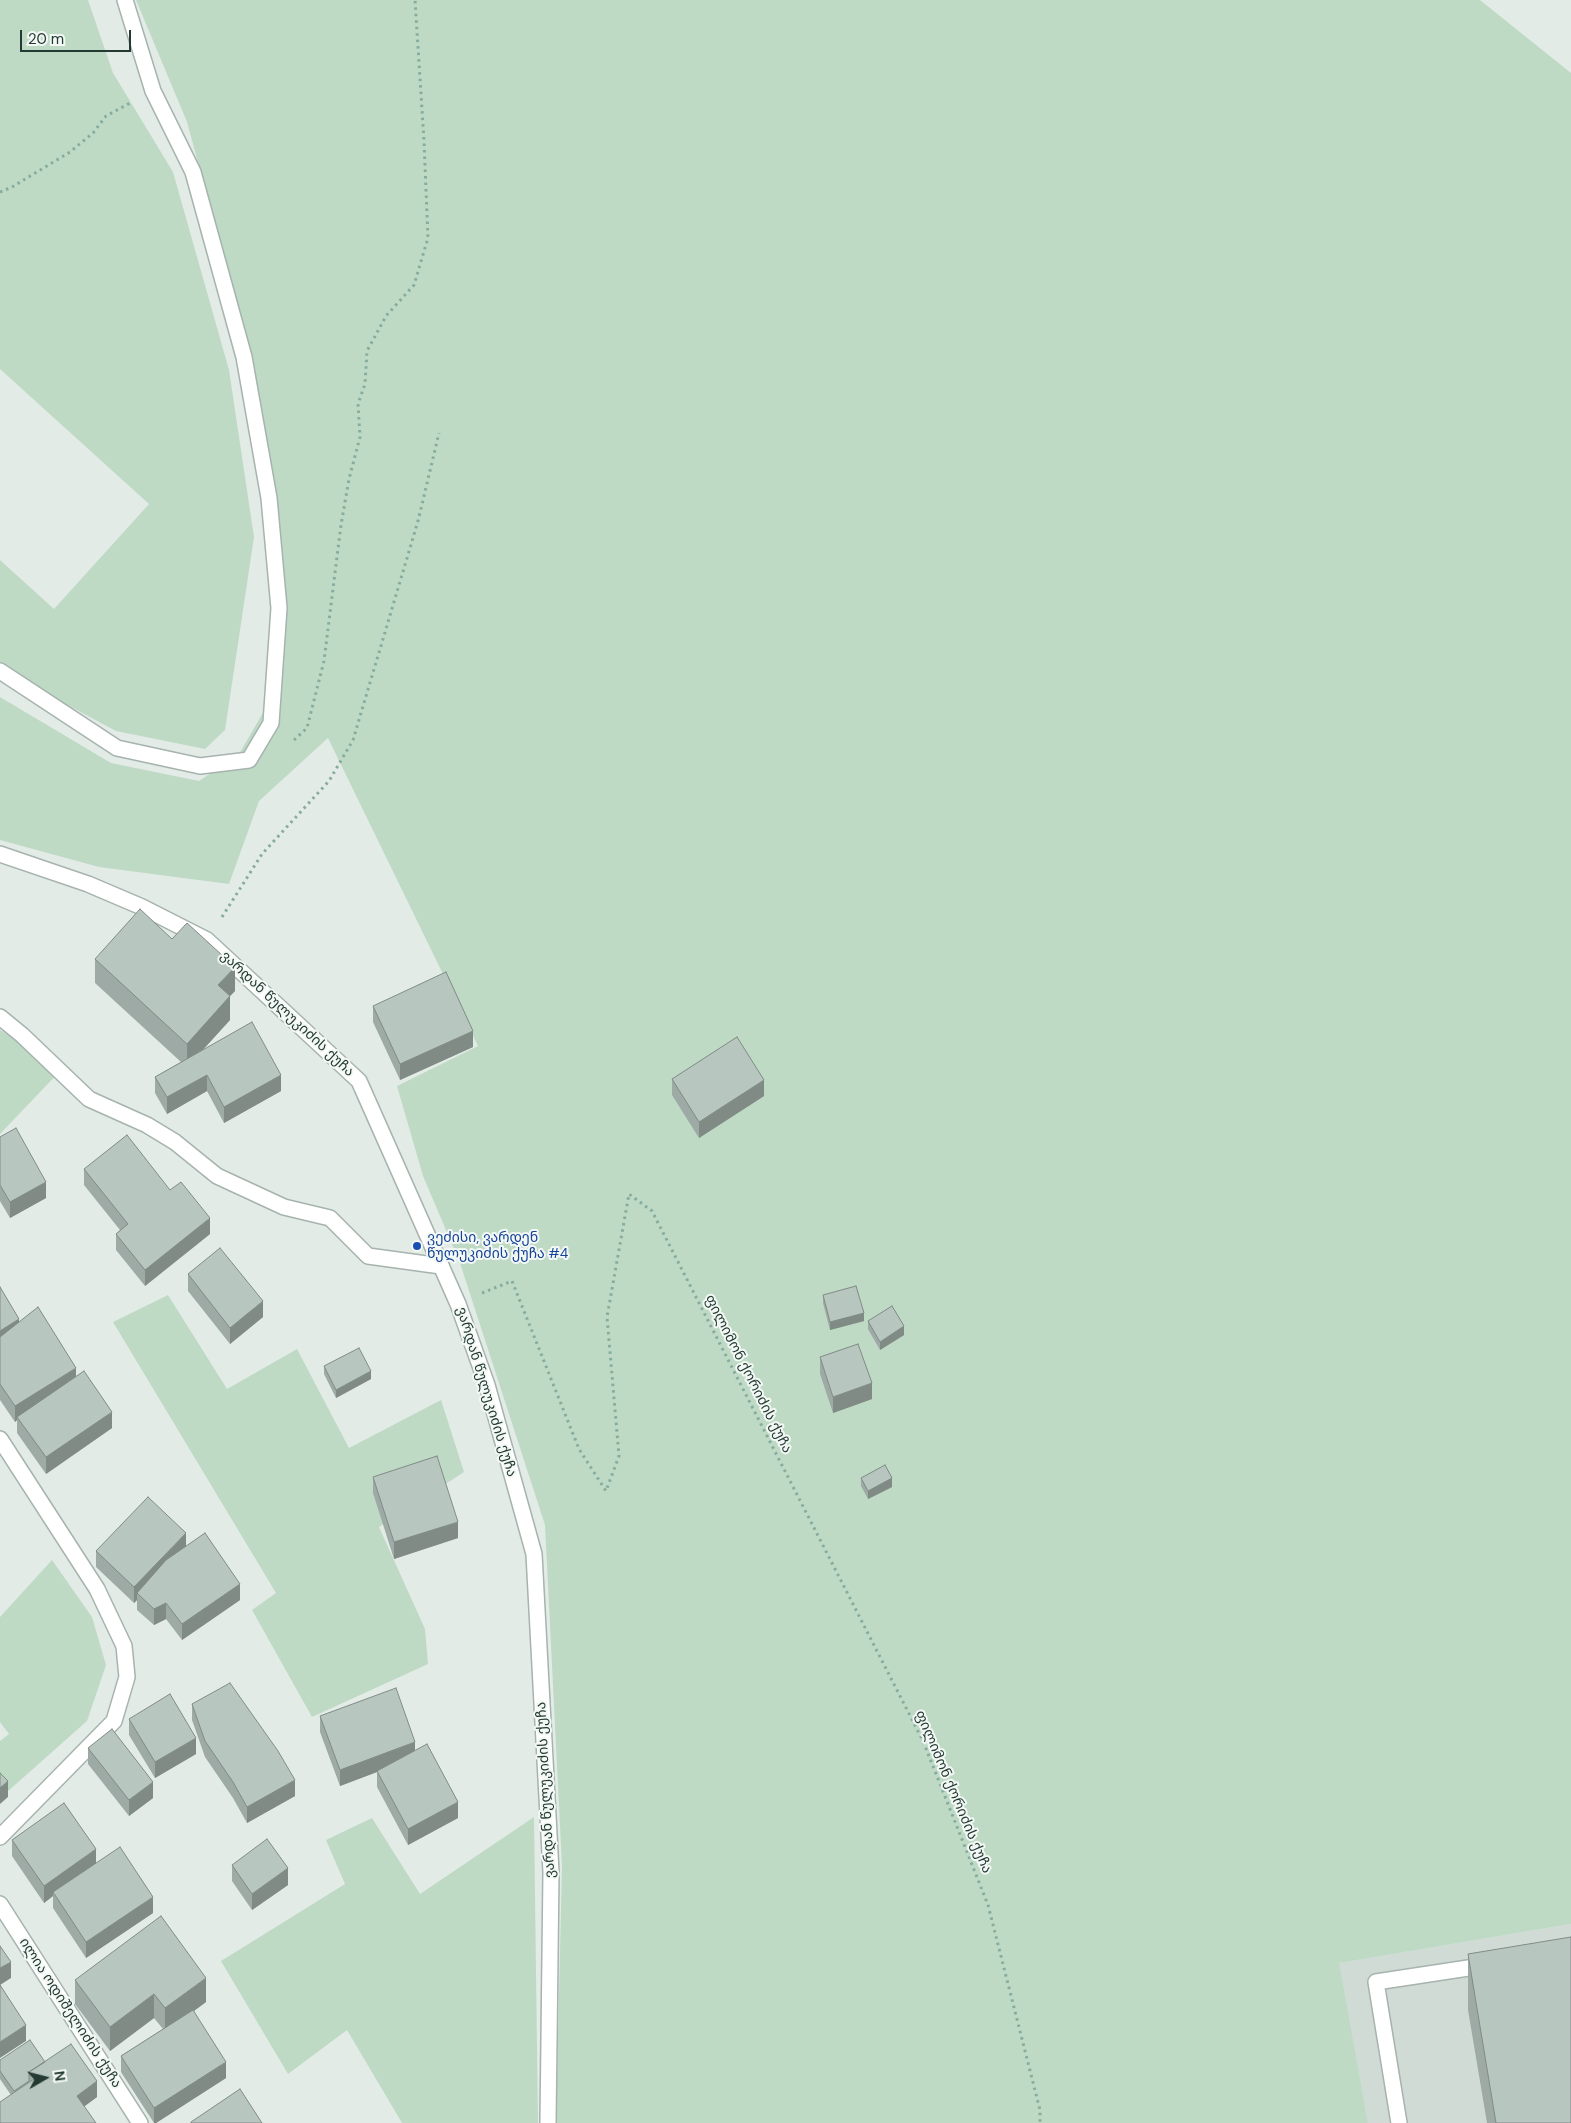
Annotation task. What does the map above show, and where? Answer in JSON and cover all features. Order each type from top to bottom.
[{"type":"street","points":[[0,671],[117,748],[200,766],[249,760],[272,723],[279,608],[269,498],[244,357],[194,172],[153,91],[125,0]]},
{"type":"street","name":"ვარდან წულუკიძის ქუჩა","points":[[0,854],[88,884],[142,907],[207,940],[359,1081],[458,1304],[487,1384],[534,1554],[551,1872],[548,2123]]},
{"type":"street","points":[[0,1017],[89,1099],[147,1125],[175,1142],[218,1176],[284,1207],[330,1218],[368,1256],[441,1266]]},
{"type":"street","points":[[0,1439],[97,1589],[124,1646],[126,1677],[114,1721],[0,1836]]},
{"type":"street","name":"ილია ოდიშელიძის ქუჩა","points":[[0,1904],[140,2123]]},
{"type":"street","points":[[1399,2123],[1376,1982],[1503,1963]]},
{"type":"path","points":[[294,741],[307,728],[324,661],[349,478],[360,437],[358,404],[365,384],[368,351],[386,316],[414,285],[428,238],[415,0]]},
{"type":"path","points":[[0,192],[12,187],[70,152],[93,133],[106,116],[153,91]]},
{"type":"path","points":[[207,940],[262,854],[329,781],[353,740],[418,521],[439,433]]},
{"type":"path","name":"ფილიმონ ქორიძის ქუჩა","points":[[458,1304],[512,1281],[579,1448],[606,1491],[619,1456],[607,1317],[629,1194],[652,1211],[923,1741],[988,1905],[1040,2110],[1040,2123]]},
{"type":"shaded area","points":[[1571,1924],[1571,2123],[1368,2123],[1338,1963]]},
{"type":"green space","points":[[0,0],[88,0],[113,73],[173,172],[229,370],[254,537],[225,730],[205,749],[116,731],[0,669],[0,560],[54,609],[149,504],[0,369]]},
{"type":"green space","points":[[136,0],[1480,0],[1571,73],[1571,1924],[1339,1963],[1368,2123],[556,2123],[562,1866],[545,1525],[460,1263],[423,1176],[397,1086],[478,1046],[328,738],[259,801],[229,884],[99,867],[0,840],[0,697],[111,763],[199,781],[239,754],[264,711],[283,602],[249,350],[187,122]]},
{"type":"green space","points":[[0,1030],[63,1068],[0,1134]]},
{"type":"green space","points":[[168,1295],[227,1389],[297,1349],[349,1448],[441,1400],[464,1472],[379,1527],[425,1629],[428,1664],[312,1717],[252,1610],[276,1593],[113,1322]]},
{"type":"green space","points":[[52,1560],[92,1617],[106,1665],[87,1721],[7,1792],[0,1784],[0,1741],[9,1734],[0,1722],[0,1617]]},
{"type":"green space","points":[[534,1817],[538,2123],[402,2123],[347,2030],[288,2074],[221,1961],[345,1884],[326,1840],[372,1818],[420,1894]]},
{"type":"building","points":[[140,909],[172,939],[187,923],[235,967],[218,985],[230,996],[187,1044],[95,959]]},
{"type":"building","points":[[446,972],[473,1031],[400,1064],[373,1006]]},
{"type":"building","points":[[252,1022],[281,1075],[224,1107],[207,1075],[167,1097],[155,1077]]},
{"type":"building","points":[[737,1037],[764,1080],[699,1122],[672,1079]]},
{"type":"building","points":[[16,1128],[46,1182],[10,1202],[0,1185],[0,1137]]},
{"type":"building","points":[[127,1135],[170,1190],[181,1182],[210,1218],[145,1270],[116,1234],[128,1224],[84,1169]]},
{"type":"building","points":[[220,1248],[263,1301],[230,1328],[188,1274]]},
{"type":"building","points":[[856,1286],[864,1313],[830,1322],[823,1295]]},
{"type":"building","points":[[0,1287],[19,1319],[0,1331]]},
{"type":"building","points":[[892,1306],[904,1326],[880,1342],[868,1321]]},
{"type":"building","points":[[38,1307],[76,1368],[15,1406],[0,1384],[0,1337]]},
{"type":"building","points":[[858,1344],[872,1383],[833,1397],[820,1357]]},
{"type":"building","points":[[359,1348],[371,1371],[336,1390],[324,1366]]},
{"type":"building","points":[[84,1371],[112,1412],[46,1457],[17,1417]]},
{"type":"building","points":[[437,1456],[458,1522],[394,1542],[373,1477]]},
{"type":"building","points":[[885,1465],[892,1478],[868,1491],[861,1478]]},
{"type":"building","points":[[148,1497],[186,1533],[134,1587],[96,1551]]},
{"type":"building","points":[[205,1533],[240,1584],[182,1624],[166,1603],[154,1609],[137,1593],[166,1560]]},
{"type":"building","points":[[230,1683],[278,1751],[295,1780],[247,1807],[233,1782],[205,1741],[192,1704]]},
{"type":"building","points":[[396,1688],[415,1742],[340,1770],[320,1716]]},
{"type":"building","points":[[170,1694],[196,1738],[155,1762],[129,1719]]},
{"type":"building","points":[[112,1729],[153,1782],[129,1800],[88,1748]]},
{"type":"building","points":[[427,1744],[458,1802],[408,1829],[377,1771]]},
{"type":"building","points":[[0,1773],[8,1781],[0,1788]]},
{"type":"building","points":[[64,1803],[96,1849],[44,1886],[12,1840]]},
{"type":"building","points":[[267,1839],[288,1868],[252,1894],[232,1865]]},
{"type":"building","points":[[120,1847],[153,1897],[86,1942],[53,1892]]},
{"type":"building","points":[[161,1916],[206,1978],[165,2008],[154,1994],[110,2027],[75,1980]]},
{"type":"building","points":[[1571,1937],[1571,2123],[1496,2123],[1468,1954]]},
{"type":"building","points":[[0,1946],[11,1962],[0,1968]]},
{"type":"building","points":[[0,1985],[26,2025],[0,2042]]},
{"type":"building","points":[[193,2010],[226,2062],[154,2108],[121,2056]]},
{"type":"building","points":[[30,2040],[45,2062],[29,2072],[29,2081],[14,2091],[0,2071],[0,2060]]},
{"type":"building","points":[[71,2044],[97,2081],[77,2096],[96,2123],[0,2123],[0,2102],[34,2079],[29,2072]]},
{"type":"building","points":[[240,2089],[262,2123],[191,2123],[191,2122]]},
{"type":"place","name":"ვეძისი, ვარდენ წულუკიძის ქუჩა #4","points":[[417,1246]]}]
